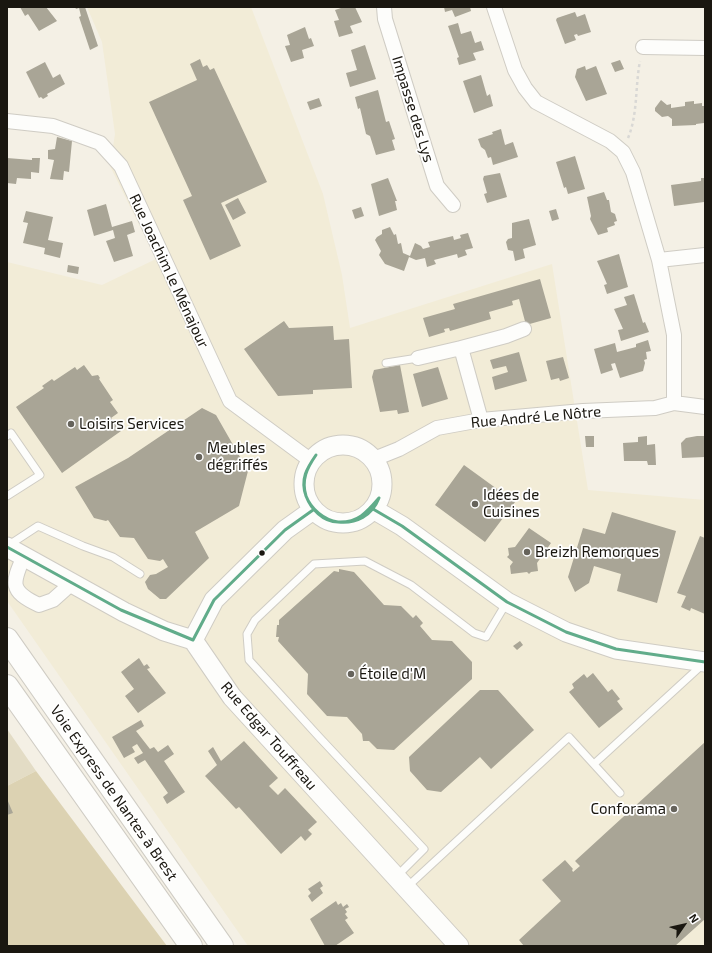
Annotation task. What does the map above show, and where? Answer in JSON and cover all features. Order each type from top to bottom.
[{"type":"highway","name":"Voie Express de Nantes à Brest","points":[[7,639],[222,946]]},
{"type":"highway","name":"Voie Express de Nantes à Brest","points":[[7,686],[191,946]]},
{"type":"street","name":"Impasse des Lys","points":[[384,7],[385,19],[437,186],[453,205]]},
{"type":"street","points":[[494,7],[515,70],[525,88],[536,102],[610,141],[623,152],[633,172],[659,260],[674,335],[674,403]]},
{"type":"street","points":[[643,46],[705,48]]},
{"type":"street","name":"Rue Joachim le Ménajour","points":[[7,121],[53,126],[100,143],[120,166],[230,402],[310,460]]},
{"type":"street","points":[[659,260],[705,255]]},
{"type":"street","points":[[418,358],[506,336],[524,329]]},
{"type":"street","points":[[461,348],[481,420]]},
{"type":"street","name":"Rue André Le Nôtre","points":[[374,459],[399,449],[437,428],[481,420],[582,411],[655,408],[674,403],[705,407]]},
{"type":"street","points":[[342,444],[354,446],[365,451],[374,459],[380,471],[382,484],[380,497],[373,509],[363,518],[350,523],[337,523],[324,519],[313,510],[306,499],[303,486],[304,472],[310,460],[319,452],[330,446],[342,444]]},
{"type":"street","points":[[373,509],[402,526],[507,602],[566,632],[616,649],[705,662]]},
{"type":"street","points":[[7,547],[124,612],[164,631],[193,640],[214,600],[285,530],[313,510]]},
{"type":"street","points":[[24,556],[14,578],[16,590],[30,601],[39,605],[53,600],[72,583]]},
{"type":"street","name":"Rue Edgar Touffreau","points":[[193,640],[232,697],[459,946]]},
{"type":"lane","points":[[386,363],[418,358]]},
{"type":"lane","points":[[7,436],[11,434],[40,475],[7,496]]},
{"type":"lane","points":[[7,547],[38,526],[83,546],[113,557],[140,574]]},
{"type":"lane","points":[[401,882],[424,849],[249,660],[247,634],[255,620],[314,564],[365,561],[411,585],[474,633],[486,637],[507,602]]},
{"type":"lane","points":[[594,764],[705,662]]},
{"type":"lane","points":[[401,882],[569,737],[620,793]]},
{"type":"path","points":[[623,152],[634,123],[637,78],[643,46]]},
{"type":"shaded area","points":[[87,7],[251,7],[323,194],[342,275],[350,328],[552,264],[588,490],[705,500],[705,946],[248,946],[7,601],[7,262],[102,285],[156,259],[110,166],[115,134],[102,42]]},
{"type":"shaded area","points":[[7,729],[36,771],[7,786]]},
{"type":"shaded area","points":[[36,771],[167,946],[7,946],[7,786]]},
{"type":"building","points":[[20,7],[46,7],[57,21],[39,31],[28,14],[25,16]]},
{"type":"building","points":[[75,7],[85,7],[98,46],[90,50],[79,17],[81,16],[79,8],[76,9]]},
{"type":"building","points":[[344,7],[355,7],[362,22],[350,26],[353,33],[339,37],[334,21],[339,20],[335,10]]},
{"type":"building","points":[[444,7],[470,7],[471,11],[455,17],[452,10],[445,12]]},
{"type":"building","points":[[575,12],[577,17],[585,14],[591,32],[578,36],[577,34],[574,35],[576,40],[565,44],[556,20],[557,18]]},
{"type":"building","points":[[458,23],[461,34],[471,31],[475,43],[481,41],[484,50],[473,53],[476,60],[459,65],[457,58],[459,57],[448,26]]},
{"type":"building","points":[[305,27],[309,39],[311,38],[314,46],[302,50],[304,58],[291,62],[285,46],[290,45],[287,35]]},
{"type":"building","points":[[365,45],[376,79],[350,87],[346,73],[357,70],[351,50]]},
{"type":"building","points":[[200,59],[203,67],[207,65],[210,70],[214,68],[267,182],[221,203],[241,246],[210,260],[183,200],[192,196],[149,102],[197,80],[190,64]]},
{"type":"building","points":[[620,60],[624,69],[615,72],[611,63]]},
{"type":"building","points":[[45,62],[53,78],[60,74],[65,84],[47,94],[48,96],[43,99],[41,97],[39,98],[26,72]]},
{"type":"building","points":[[585,66],[586,70],[596,66],[607,94],[586,101],[575,77],[577,69]]},
{"type":"building","points":[[481,75],[487,96],[490,94],[493,106],[474,113],[463,81]]},
{"type":"building","points":[[378,90],[386,122],[389,121],[395,139],[392,140],[395,150],[376,155],[370,136],[366,134],[360,108],[358,109],[355,97]]},
{"type":"building","points":[[319,98],[322,106],[310,110],[307,102]]},
{"type":"building","points":[[661,100],[667,105],[671,104],[671,108],[685,106],[685,102],[694,101],[694,104],[702,103],[702,106],[705,106],[704,123],[696,125],[672,126],[672,119],[668,116],[662,117],[655,111],[655,108]]},
{"type":"building","points":[[501,129],[505,145],[513,142],[518,157],[493,165],[491,157],[488,158],[478,139],[493,134],[492,132]]},
{"type":"building","points":[[57,137],[72,141],[69,172],[64,171],[63,180],[50,179],[54,160],[48,159],[48,150],[55,149]]},
{"type":"building","points":[[575,156],[585,189],[568,194],[566,187],[564,188],[556,162]]},
{"type":"building","points":[[7,158],[32,160],[32,158],[40,158],[39,173],[31,172],[31,179],[17,178],[16,184],[7,183]]},
{"type":"building","points":[[500,173],[507,197],[487,203],[484,194],[487,193],[483,179],[484,176]]},
{"type":"building","points":[[388,178],[397,201],[395,201],[397,210],[379,216],[371,184]]},
{"type":"building","points":[[701,178],[705,178],[704,202],[674,206],[671,185],[701,181]]},
{"type":"building","points":[[604,192],[607,200],[609,200],[611,212],[615,214],[617,221],[614,222],[615,225],[607,228],[608,232],[598,235],[590,219],[591,216],[587,197]]},
{"type":"building","points":[[238,198],[246,213],[233,220],[225,205]]},
{"type":"building","points":[[106,204],[112,227],[132,221],[135,232],[127,235],[133,256],[114,262],[106,241],[115,238],[113,230],[94,236],[87,210]]},
{"type":"building","points":[[361,207],[364,216],[355,219],[352,210]]},
{"type":"building","points":[[556,209],[559,219],[552,221],[549,211]]},
{"type":"building","points":[[26,211],[53,217],[48,240],[63,243],[60,258],[44,254],[45,248],[23,243],[28,223],[23,222]]},
{"type":"building","points":[[529,219],[536,245],[523,249],[525,258],[515,261],[513,251],[508,250],[506,242],[508,239],[512,238],[512,223]]},
{"type":"building","points":[[390,227],[394,235],[396,234],[398,244],[401,243],[403,253],[410,256],[415,243],[423,249],[430,247],[428,242],[453,236],[454,240],[461,238],[460,235],[468,233],[473,248],[465,250],[467,255],[458,258],[457,254],[434,260],[436,264],[427,267],[425,258],[416,260],[409,257],[404,271],[385,264],[379,255],[381,251],[375,240],[382,234],[382,230]]},
{"type":"building","points":[[619,254],[628,287],[607,294],[604,285],[607,284],[597,261]]},
{"type":"building","points":[[68,265],[79,267],[78,274],[67,272]]},
{"type":"building","points":[[540,279],[551,318],[526,325],[519,299],[512,301],[513,305],[489,312],[491,319],[450,331],[449,328],[444,329],[445,332],[429,337],[423,318],[455,309],[453,304]]},
{"type":"building","points":[[634,294],[643,323],[645,322],[649,332],[621,341],[618,330],[623,329],[614,309],[627,305],[624,297]]},
{"type":"building","points":[[284,321],[289,328],[333,326],[334,340],[349,339],[352,388],[313,390],[313,394],[278,396],[244,349]]},
{"type":"building","points":[[648,340],[651,351],[646,352],[647,359],[644,360],[645,363],[643,371],[620,378],[615,363],[611,364],[613,370],[601,374],[594,349],[615,343],[617,352],[636,347],[636,344]]},
{"type":"building","points":[[519,352],[527,381],[495,390],[492,377],[508,372],[506,366],[493,369],[490,360]]},
{"type":"building","points":[[563,357],[569,378],[560,381],[559,378],[551,380],[546,361]]},
{"type":"building","name":"Loisirs Services","points":[[84,365],[92,376],[98,375],[100,378],[99,379],[113,400],[110,402],[118,413],[111,418],[121,431],[62,473],[16,407],[44,388],[42,386],[52,379],[54,381],[75,367],[77,370]]},
{"type":"building","points":[[400,365],[409,412],[398,414],[397,410],[380,412],[372,377],[374,370]]},
{"type":"building","points":[[438,367],[448,399],[422,407],[413,374]]},
{"type":"building","points":[[202,408],[216,415],[248,471],[239,506],[195,532],[209,558],[166,599],[160,599],[148,589],[145,582],[150,575],[156,574],[168,567],[163,559],[160,561],[148,559],[134,538],[120,537],[108,520],[106,521],[94,518],[75,487],[128,458]]},
{"type":"building","points":[[585,436],[594,436],[594,447],[586,447]]},
{"type":"building","points":[[647,436],[647,445],[655,444],[656,465],[648,465],[647,461],[624,461],[623,443],[638,442],[638,437]]},
{"type":"building","points":[[705,436],[705,457],[682,458],[681,443],[686,438]]},
{"type":"building","name":"Idées de Cuisines","points":[[464,465],[515,502],[485,542],[435,505]]},
{"type":"building","points":[[612,512],[676,531],[657,603],[617,591],[621,574],[594,566],[589,583],[575,592],[568,577],[583,528],[605,534]]},
{"type":"building","name":"Breizh Remorques","points":[[529,528],[551,543],[537,563],[538,571],[531,572],[529,574],[527,572],[511,574],[510,566],[513,562],[507,557],[509,555],[508,548],[515,547]]},
{"type":"building","points":[[700,536],[705,538],[705,614],[691,608],[690,611],[681,607],[686,596],[677,593]]},
{"type":"building","points":[[339,569],[354,572],[384,605],[401,606],[413,618],[416,615],[423,623],[420,626],[432,640],[452,641],[472,662],[472,679],[394,750],[377,749],[369,741],[363,741],[362,734],[347,717],[327,716],[307,694],[308,674],[278,641],[279,637],[276,637],[279,620],[334,571],[339,572]]},
{"type":"building","points":[[520,641],[523,645],[517,650],[513,646]]},
{"type":"building","points":[[139,658],[144,666],[147,664],[150,668],[147,669],[166,693],[138,713],[125,696],[134,689],[121,672]]},
{"type":"building","points":[[593,673],[608,692],[612,689],[620,699],[617,701],[623,709],[599,728],[569,692],[574,688],[572,684],[584,674],[587,678]]},
{"type":"building","points":[[480,690],[498,690],[534,730],[491,769],[480,757],[441,792],[427,790],[410,771],[409,757]]},
{"type":"building","points":[[141,720],[144,726],[136,731],[150,749],[154,747],[158,752],[168,745],[174,754],[164,761],[185,792],[167,804],[163,797],[168,793],[145,760],[138,764],[134,758],[143,753],[137,744],[132,747],[135,752],[124,758],[112,737]]},
{"type":"building","points":[[244,741],[278,778],[269,786],[278,795],[285,788],[317,822],[308,830],[312,834],[305,841],[301,836],[281,854],[239,807],[236,809],[205,776],[217,765],[208,751],[213,747],[221,761]]},
{"type":"building","name":"Conforama","points":[[705,742],[705,919],[675,946],[524,946],[519,940],[561,901],[542,880],[565,860],[573,869],[573,872],[580,866],[575,861]]},
{"type":"building","points":[[7,799],[13,813],[7,815]]},
{"type":"building","points":[[320,881],[323,886],[320,888],[323,893],[312,902],[308,896],[311,893],[308,889]]},
{"type":"building","points":[[336,901],[338,905],[341,903],[343,907],[347,904],[349,907],[345,909],[347,912],[345,914],[348,918],[345,920],[354,933],[335,946],[325,946],[310,919]]},
{"type":"transit line","points":[[306,496],[304,490],[305,474],[316,455]]},
{"type":"transit line","points":[[306,496],[304,485],[306,474],[316,455]]},
{"type":"transit line","points":[[306,496],[311,505],[319,513],[328,519],[338,522]]},
{"type":"transit line","points":[[306,496],[311,506],[318,514],[327,520],[338,522]]},
{"type":"transit line","points":[[338,522],[357,519],[362,516],[379,498]]},
{"type":"transit line","points":[[338,522],[351,522],[363,518],[372,510],[379,498]]},
{"type":"transit line","points":[[373,509],[402,526],[507,602],[566,632],[616,649],[705,662]]},
{"type":"transit line","points":[[193,640],[214,600],[285,530],[313,510]]},
{"type":"transit line","points":[[7,547],[121,610],[193,640]]},
{"type":"place","name":"Loisirs Services","points":[[71,424]]},
{"type":"place","name":"Meubles dégriffés","points":[[199,457]]},
{"type":"place","name":"Idées de Cuisines","points":[[475,504]]},
{"type":"place","name":"Breizh Remorques","points":[[527,552]]},
{"type":"place","name":"Étoile d'M","points":[[351,674]]},
{"type":"place","name":"Conforama","points":[[674,809]]}]
